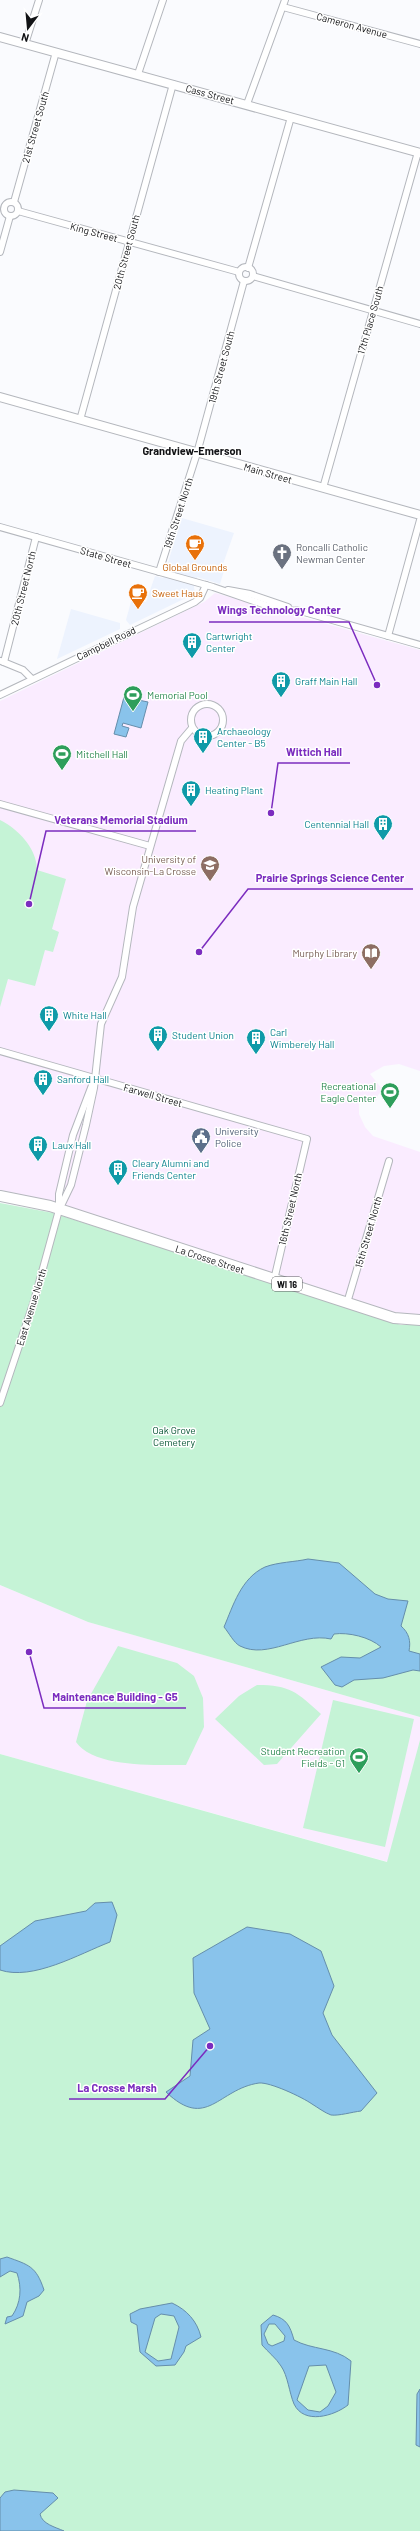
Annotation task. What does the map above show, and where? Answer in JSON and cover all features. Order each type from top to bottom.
[{"type":"main road","name":"La Crosse Street","points":[[0,1196],[59,1210],[394,1318],[420,1320]]},
{"type":"street","points":[[24,44],[39,0]]},
{"type":"street","points":[[138,74],[163,0]]},
{"type":"street","points":[[247,104],[284,3]]},
{"type":"street","name":"Cameron Avenue","points":[[284,3],[420,44]]},
{"type":"street","name":"Cass Street","points":[[0,37],[291,116],[419,153]]},
{"type":"street","name":"21st Street South","points":[[14,202],[56,52]]},
{"type":"street","name":"20th Street South","points":[[80,420],[173,84]]},
{"type":"street","points":[[291,116],[248,268],[253,276],[420,324]]},
{"type":"street","name":"17th Place South","points":[[323,488],[419,153]]},
{"type":"street","points":[[14,202],[17,205],[18,211],[16,214],[10,216],[6,213],[2,206],[14,202]]},
{"type":"street","name":"King Street","points":[[18,211],[239,272]]},
{"type":"street","points":[[0,252],[10,216]]},
{"type":"street","points":[[248,268],[243,268],[239,272],[240,279],[248,281],[253,276]]},
{"type":"street","name":"19th Street South","points":[[198,453],[244,281]]},
{"type":"street","name":"Main Street","points":[[0,397],[420,515]]},
{"type":"street","name":"19th Street North","points":[[159,572],[198,453]]},
{"type":"street","points":[[388,636],[420,520]]},
{"type":"street","name":"State Street","points":[[0,527],[213,587],[250,594],[300,612],[420,645]]},
{"type":"street","name":"20th Street North","points":[[2,662],[36,537]]},
{"type":"street","name":"Campbell Road","points":[[0,695],[195,602],[200,598],[206,585]]},
{"type":"street","points":[[2,662],[23,670],[32,679]]},
{"type":"street","points":[[200,705],[217,709],[224,716],[222,727],[215,734],[211,735],[192,728],[190,717],[192,711],[200,705]]},
{"type":"street","name":"East Avenue North","points":[[0,1403],[34,1301],[59,1210],[71,1185],[86,1126],[95,1079],[101,1024],[122,977],[132,913],[181,741],[192,728]]},
{"type":"street","points":[[0,804],[150,846]]},
{"type":"street","name":"Farwell Street","points":[[0,1050],[95,1079],[307,1138]]},
{"type":"street","name":"East Avenue North","points":[[59,1210],[59,1194],[73,1135],[95,1079]]},
{"type":"street","name":"16th Street North","points":[[274,1280],[307,1138]]},
{"type":"street","name":"15th Street North","points":[[347,1303],[389,1161]]},
{"type":"shaded area","points":[[182,518],[234,533],[223,564],[226,564],[220,584],[197,577],[194,587],[195,593],[130,625],[126,620],[132,598],[146,602],[155,576],[163,578]]},
{"type":"shaded area","name":"University of Wisconsin-La Crosse","points":[[215,593],[420,650],[420,1071],[399,1064],[384,1066],[370,1074],[383,1090],[378,1095],[376,1101],[361,1096],[359,1103],[359,1114],[365,1127],[373,1136],[420,1152],[420,1315],[393,1312],[43,1199],[0,1190],[0,701],[204,602]]},
{"type":"shaded area","points":[[71,609],[120,623],[120,629],[57,659]]},
{"type":"shaded area","points":[[0,1585],[88,1622],[420,1717],[420,1740],[388,1862],[0,1754]]},
{"type":"green space","points":[[0,820],[20,834],[25,840],[34,854],[37,870],[66,879],[52,929],[59,932],[53,952],[45,950],[35,986],[8,979],[0,1007]]},
{"type":"green space","name":"Oak Grove Cemetery","points":[[0,1203],[53,1213],[401,1325],[420,1325],[420,1717],[88,1622],[0,1585]]},
{"type":"green space","points":[[118,1646],[177,1663],[194,1676],[203,1698],[204,1727],[186,1765],[143,1765],[111,1761],[97,1757],[85,1750],[76,1742],[87,1701]]},
{"type":"green space","points":[[257,1685],[278,1686],[292,1691],[306,1700],[321,1714],[277,1764],[264,1765],[215,1719],[239,1696]]},
{"type":"green space","name":"Student Recreation Fields - G1","points":[[333,1700],[414,1719],[385,1847],[303,1828]]},
{"type":"green space","points":[[420,1740],[420,2531],[0,2531],[0,1754],[387,1862]]},
{"type":"water","name":"Memorial Pool","points":[[124,697],[148,702],[141,728],[123,723],[122,726],[129,728],[126,737],[114,734]]},
{"type":"water","points":[[308,1559],[339,1563],[375,1594],[388,1599],[408,1601],[401,1626],[409,1637],[409,1651],[420,1654],[420,1671],[413,1670],[383,1678],[354,1680],[342,1687],[335,1685],[321,1667],[341,1657],[360,1658],[381,1647],[365,1638],[340,1634],[334,1634],[331,1639],[308,1639],[262,1650],[251,1649],[240,1646],[236,1643],[224,1627],[239,1593],[250,1578],[257,1572],[270,1565]]},
{"type":"water","points":[[112,1902],[117,1915],[110,1942],[56,1965],[41,1969],[27,1972],[0,1970],[0,1946],[35,1921],[86,1911],[95,1903]]},
{"type":"water","points":[[247,1927],[290,1934],[321,1951],[334,1986],[323,2013],[332,2035],[377,2093],[361,2111],[331,2115],[294,2094],[264,2083],[245,2087],[203,2108],[192,2108],[180,2103],[166,2092],[190,2076],[193,2040],[210,2029],[194,1993],[193,1958]]},
{"type":"water","points":[[7,2257],[21,2262],[35,2271],[44,2290],[39,2296],[27,2302],[23,2316],[5,2324],[7,2317],[12,2316],[15,2311],[20,2295],[20,2284],[17,2273],[10,2271],[0,2277],[0,2259]]},
{"type":"water","points":[[172,2303],[191,2317],[197,2326],[201,2337],[186,2346],[184,2352],[175,2365],[156,2366],[140,2352],[137,2325],[131,2322],[130,2314],[140,2309]],"holes":[[[161,2314],[174,2316],[179,2327],[171,2359],[158,2361],[145,2352],[155,2318]]]},
{"type":"water","points":[[273,2315],[278,2317],[285,2321],[294,2340],[308,2346],[337,2353],[351,2361],[348,2405],[335,2412],[320,2416],[305,2415],[299,2411],[294,2404],[287,2379],[281,2366],[262,2345],[261,2325]],"holes":[[[269,2324],[275,2324],[285,2336],[284,2341],[272,2346],[268,2344],[264,2334]],[[326,2365],[336,2392],[328,2406],[320,2412],[308,2410],[297,2400],[309,2366]]]},
{"type":"water","points":[[420,2389],[420,2447],[416,2445],[417,2394]]},
{"type":"water","points":[[14,2490],[53,2493],[58,2498],[40,2514],[46,2523],[64,2531],[0,2531],[0,2498],[5,2492]]},
{"type":"place","name":"Global Grounds","points":[[195,561]]},
{"type":"place","name":"Roncalli Catholic Newman Center","points":[[282,570]]},
{"type":"place","name":"Sweet Haus","points":[[138,610]]},
{"type":"place","name":"Cartwright Center","points":[[192,659]]},
{"type":"place","name":"Wings Technology Center","points":[[377,685]]},
{"type":"place","name":"Graff Main Hall","points":[[281,698]]},
{"type":"place","name":"Memorial Pool","points":[[133,712]]},
{"type":"place","name":"Archaeology Center - B5","points":[[203,754]]},
{"type":"place","name":"Mitchell Hall","points":[[62,771]]},
{"type":"place","name":"Heating Plant","points":[[191,807]]},
{"type":"place","name":"Wittich Hall","points":[[271,813]]},
{"type":"place","name":"Centennial Hall","points":[[383,841]]},
{"type":"place","name":"University of Wisconsin-La Crosse","points":[[210,882]]},
{"type":"place","name":"Veterans Memorial Stadium","points":[[29,904]]},
{"type":"place","name":"Prairie Springs Science Center","points":[[199,952]]},
{"type":"place","name":"Murphy Library","points":[[371,970]]},
{"type":"place","name":"White Hall","points":[[49,1032]]},
{"type":"place","name":"Student Union","points":[[158,1052]]},
{"type":"place","name":"Carl Wimberely Hall","points":[[256,1055]]},
{"type":"place","name":"Sanford Hall","points":[[43,1096]]},
{"type":"place","name":"Recreational Eagle Center","points":[[390,1109]]},
{"type":"place","name":"University Police","points":[[201,1154]]},
{"type":"place","name":"Laux Hall","points":[[38,1162]]},
{"type":"place","name":"Cleary Alumni and Friends Center","points":[[118,1186]]},
{"type":"place","name":"Maintenance Building - G5","points":[[29,1652]]},
{"type":"place","name":"Student Recreation Fields - G1","points":[[359,1774]]},
{"type":"place","name":"La Crosse Marsh","points":[[210,2046]]},
{"type":"district","name":"Grandview-Emerson","points":[[192,450]]}]
